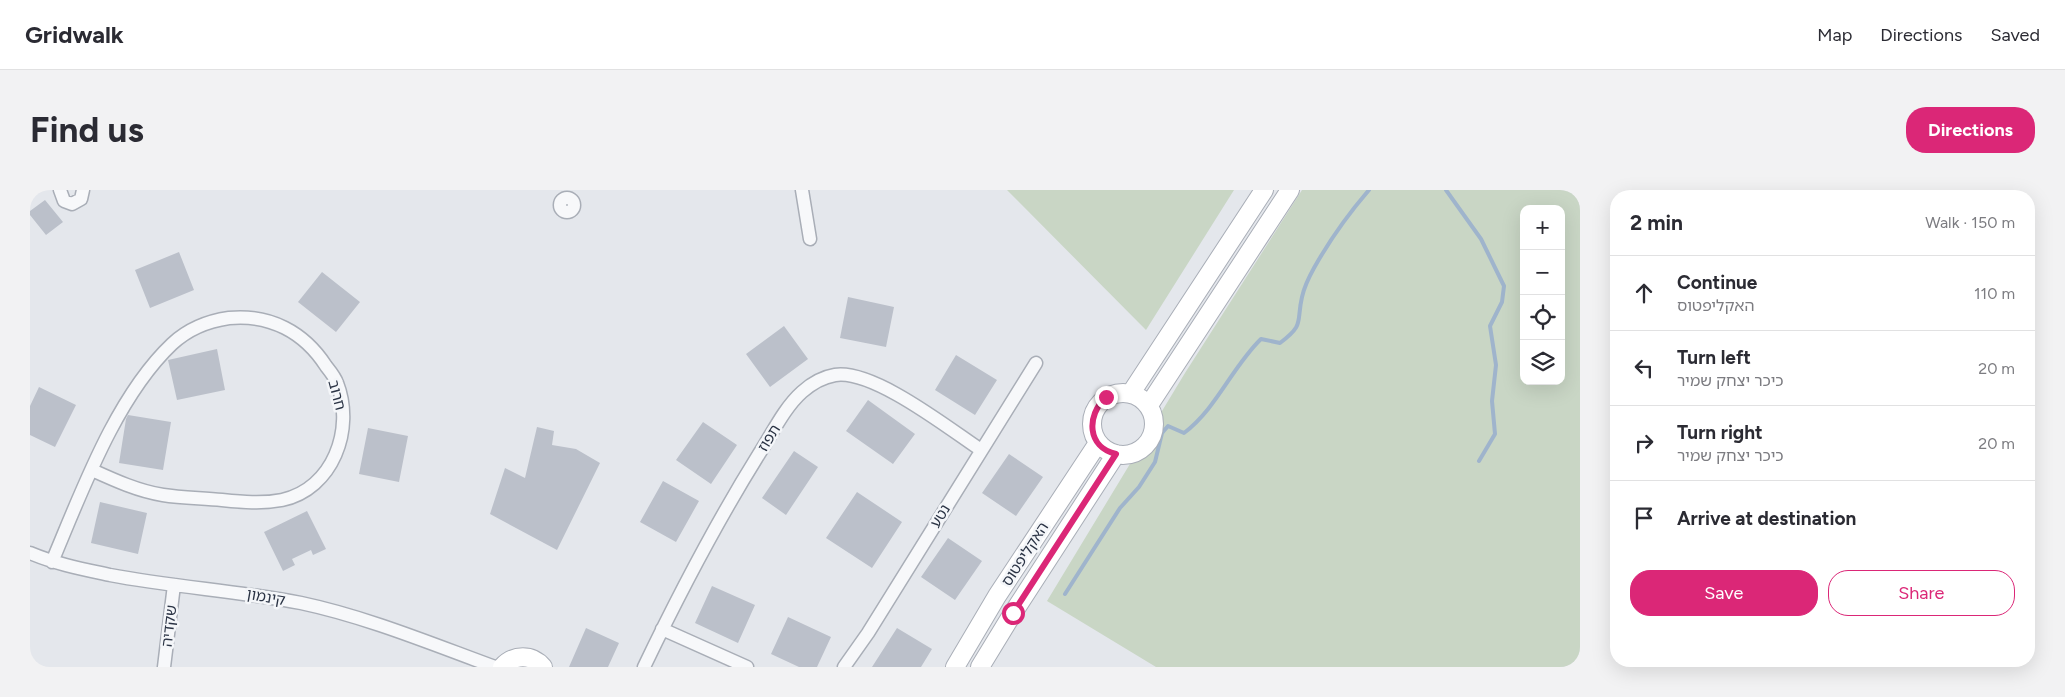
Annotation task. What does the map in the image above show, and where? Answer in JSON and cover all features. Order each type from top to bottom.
[{"type":"main road","points":[[1132,393],[1264,190]]},
{"type":"main road","points":[[1149,405],[1290,190]]},
{"type":"main road","points":[[1121,392],[1132,393],[1149,405],[1154,415],[1155,429],[1151,439],[1144,448],[1134,454],[1116,454],[1104,449],[1098,443],[1094,436],[1092,422],[1098,405],[1106,397],[1121,392]]},
{"type":"main road","name":"האקליפטוס","points":[[955,667],[997,596],[1098,443]]},
{"type":"main road","name":"האקליפטוס","points":[[980,667],[1022,598],[1116,454]]},
{"type":"main road","points":[[502,667],[512,659],[526,657],[534,659],[544,667]]},
{"type":"street","points":[[60,190],[64,201],[72,204],[81,199],[83,190]]},
{"type":"street","points":[[554,190],[563,200]]},
{"type":"street","points":[[802,190],[810,239]]},
{"type":"street","name":"חרוב","points":[[52,562],[92,470],[111,430],[146,373],[173,343],[197,326],[218,320],[244,317],[270,321],[288,328],[307,342],[321,357],[337,382],[344,422],[338,448],[330,468],[318,481],[302,493],[282,500],[254,503],[163,495],[134,487],[92,470]]},
{"type":"street","name":"נטע","points":[[844,667],[868,634],[1036,363]]},
{"type":"street","name":"תפוז","points":[[644,667],[693,567],[731,500],[788,408],[802,392],[819,380],[835,375],[866,378],[884,387],[981,450]]},
{"type":"street","name":"קינמון","points":[[30,553],[52,562],[150,582],[232,592],[302,604],[356,618],[495,667]]},
{"type":"street","name":"שקדיה","points":[[164,667],[174,585]]},
{"type":"street","points":[[662,629],[746,667]]},
{"type":"green space","points":[[1007,190],[1234,190],[1146,330]]},
{"type":"green space","points":[[1302,190],[1580,190],[1580,667],[1156,667],[1047,601],[1185,373]]},
{"type":"building","points":[[45,200],[63,222],[46,235],[30,215],[30,211]]},
{"type":"building","points":[[179,252],[194,290],[150,308],[135,270]]},
{"type":"building","points":[[322,272],[360,302],[336,332],[298,302]]},
{"type":"building","points":[[848,297],[894,307],[886,347],[840,338]]},
{"type":"building","points":[[784,326],[808,359],[770,387],[746,354]]},
{"type":"building","points":[[217,349],[225,390],[177,400],[168,360]]},
{"type":"building","points":[[956,355],[997,380],[975,415],[935,390]]},
{"type":"building","points":[[39,387],[76,405],[55,447],[30,435],[30,406]]},
{"type":"building","points":[[868,400],[915,434],[893,464],[846,431]]},
{"type":"building","points":[[128,415],[171,422],[163,470],[119,463]]},
{"type":"building","points":[[703,422],[737,445],[711,484],[676,460]]},
{"type":"building","points":[[537,427],[554,431],[552,445],[576,449],[600,463],[557,550],[490,514],[505,468],[525,478]]},
{"type":"building","points":[[368,428],[408,436],[399,482],[359,474]]},
{"type":"building","points":[[794,451],[818,467],[786,515],[762,498]]},
{"type":"building","points":[[1009,454],[1043,477],[1016,516],[982,493]]},
{"type":"building","points":[[663,481],[699,501],[676,542],[640,522]]},
{"type":"building","points":[[857,492],[902,522],[872,568],[826,538]]},
{"type":"building","points":[[100,502],[147,513],[138,554],[91,543]]},
{"type":"building","points":[[307,511],[326,549],[313,555],[311,550],[292,559],[295,565],[283,571],[264,532]]},
{"type":"building","points":[[948,538],[982,561],[955,600],[921,577]]},
{"type":"building","points":[[712,586],[755,605],[738,643],[695,623]]},
{"type":"building","points":[[788,617],[831,637],[817,667],[799,667],[771,654]]},
{"type":"building","points":[[586,628],[619,643],[608,667],[569,667]]},
{"type":"building","points":[[897,628],[932,649],[921,667],[872,667]]},
{"type":"waterway","points":[[1065,594],[1120,508],[1139,487],[1155,462],[1162,433],[1168,426],[1184,433],[1206,412],[1241,362],[1261,339],[1280,343],[1293,331],[1298,323],[1304,290],[1312,271],[1354,208],[1369,190]]},
{"type":"waterway","points":[[1446,190],[1481,239],[1504,286],[1502,302],[1490,326],[1496,365],[1492,401],[1495,434],[1479,461]]},
{"type":"route","points":[[1013,613],[1116,454],[1104,449],[1094,436],[1092,422],[1094,411],[1106,397]]}]
